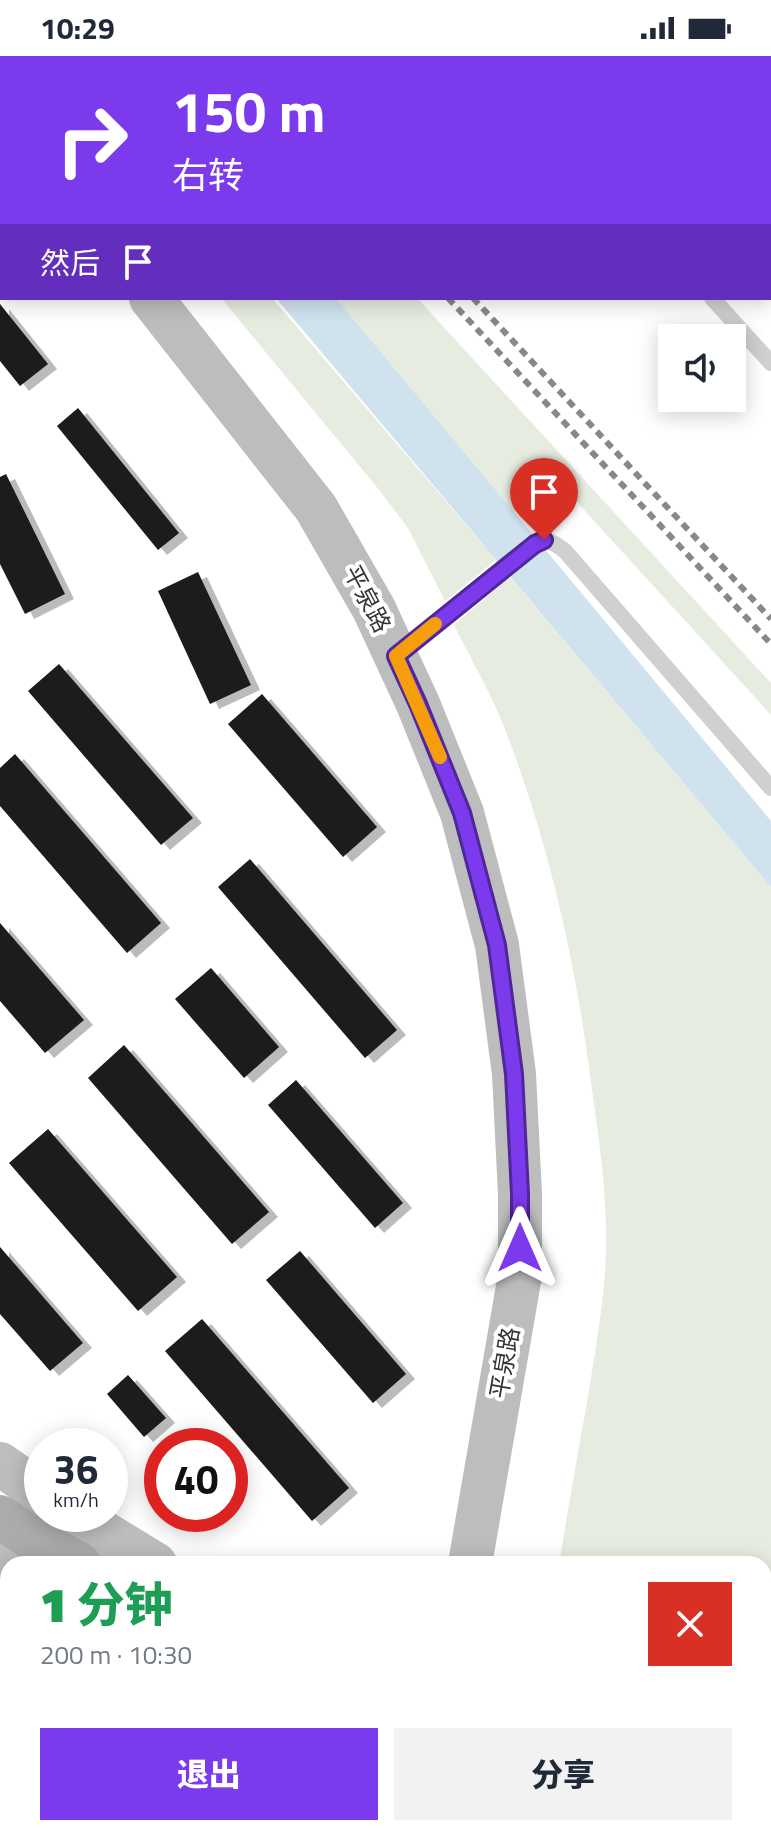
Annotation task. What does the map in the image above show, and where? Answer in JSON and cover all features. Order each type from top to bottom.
[{"type":"main road","points":[[0,1517],[64,1556]]},
{"type":"street","name":"平泉路","points":[[153,300],[316,508],[374,609],[418,704],[462,813],[497,945],[514,1074],[520,1194],[520,1275],[471,1556]]},
{"type":"street","points":[[0,1464],[24,1481]]},
{"type":"street","points":[[103,1532],[142,1556]]},
{"type":"lane","points":[[714,300],[771,363]]},
{"type":"lane","points":[[396,656],[535,544],[544,540],[554,543],[565,551],[771,788]]},
{"type":"shaded area","points":[[223,300],[274,300],[496,560],[445,601],[408,528]]},
{"type":"shaded area","points":[[338,300],[419,300],[771,683],[771,715],[555,478],[514,512]]},
{"type":"shaded area","points":[[510,577],[771,887],[771,1556],[560,1556],[599,1326],[605,1267],[605,1210],[598,1135],[579,1000],[547,856],[500,717],[454,625]]},
{"type":"water","points":[[278,300],[338,300],[771,821],[771,887]]},
{"type":"building","points":[[0,304],[48,364],[20,386],[0,361]]},
{"type":"building","points":[[78,408],[179,533],[158,550],[57,426]]},
{"type":"building","points":[[6,474],[65,594],[25,614],[0,564],[0,477]]},
{"type":"building","points":[[198,572],[251,685],[210,704],[158,591]]},
{"type":"building","points":[[59,664],[193,818],[161,845],[28,691]]},
{"type":"building","points":[[262,694],[377,827],[343,857],[228,724]]},
{"type":"building","points":[[15,754],[161,923],[127,953],[0,806],[0,768]]},
{"type":"building","points":[[250,859],[397,1030],[365,1058],[218,887]]},
{"type":"building","points":[[0,923],[84,1020],[45,1053],[0,1001]]},
{"type":"building","points":[[211,968],[279,1047],[244,1078],[175,999]]},
{"type":"building","points":[[124,1045],[269,1212],[232,1244],[88,1078]]},
{"type":"building","points":[[296,1080],[403,1203],[375,1228],[268,1105]]},
{"type":"building","points":[[48,1129],[177,1277],[138,1311],[9,1163]]},
{"type":"building","points":[[0,1247],[83,1343],[50,1371],[0,1314]]},
{"type":"building","points":[[300,1251],[406,1374],[373,1403],[266,1280]]},
{"type":"building","points":[[202,1319],[349,1488],[312,1521],[248,1447],[248,1428],[232,1428],[165,1351]]},
{"type":"building","points":[[128,1375],[166,1418],[154,1428],[144,1428],[144,1437],[107,1394]]},
{"type":"railway","points":[[450,300],[771,644]]},
{"type":"railway","points":[[475,300],[771,619]]},
{"type":"slow traffic","points":[[435,624],[396,656],[440,757]]},
{"type":"route","points":[[520,1248],[514,1074],[497,945],[462,813],[396,656],[535,544],[544,540]]}]
